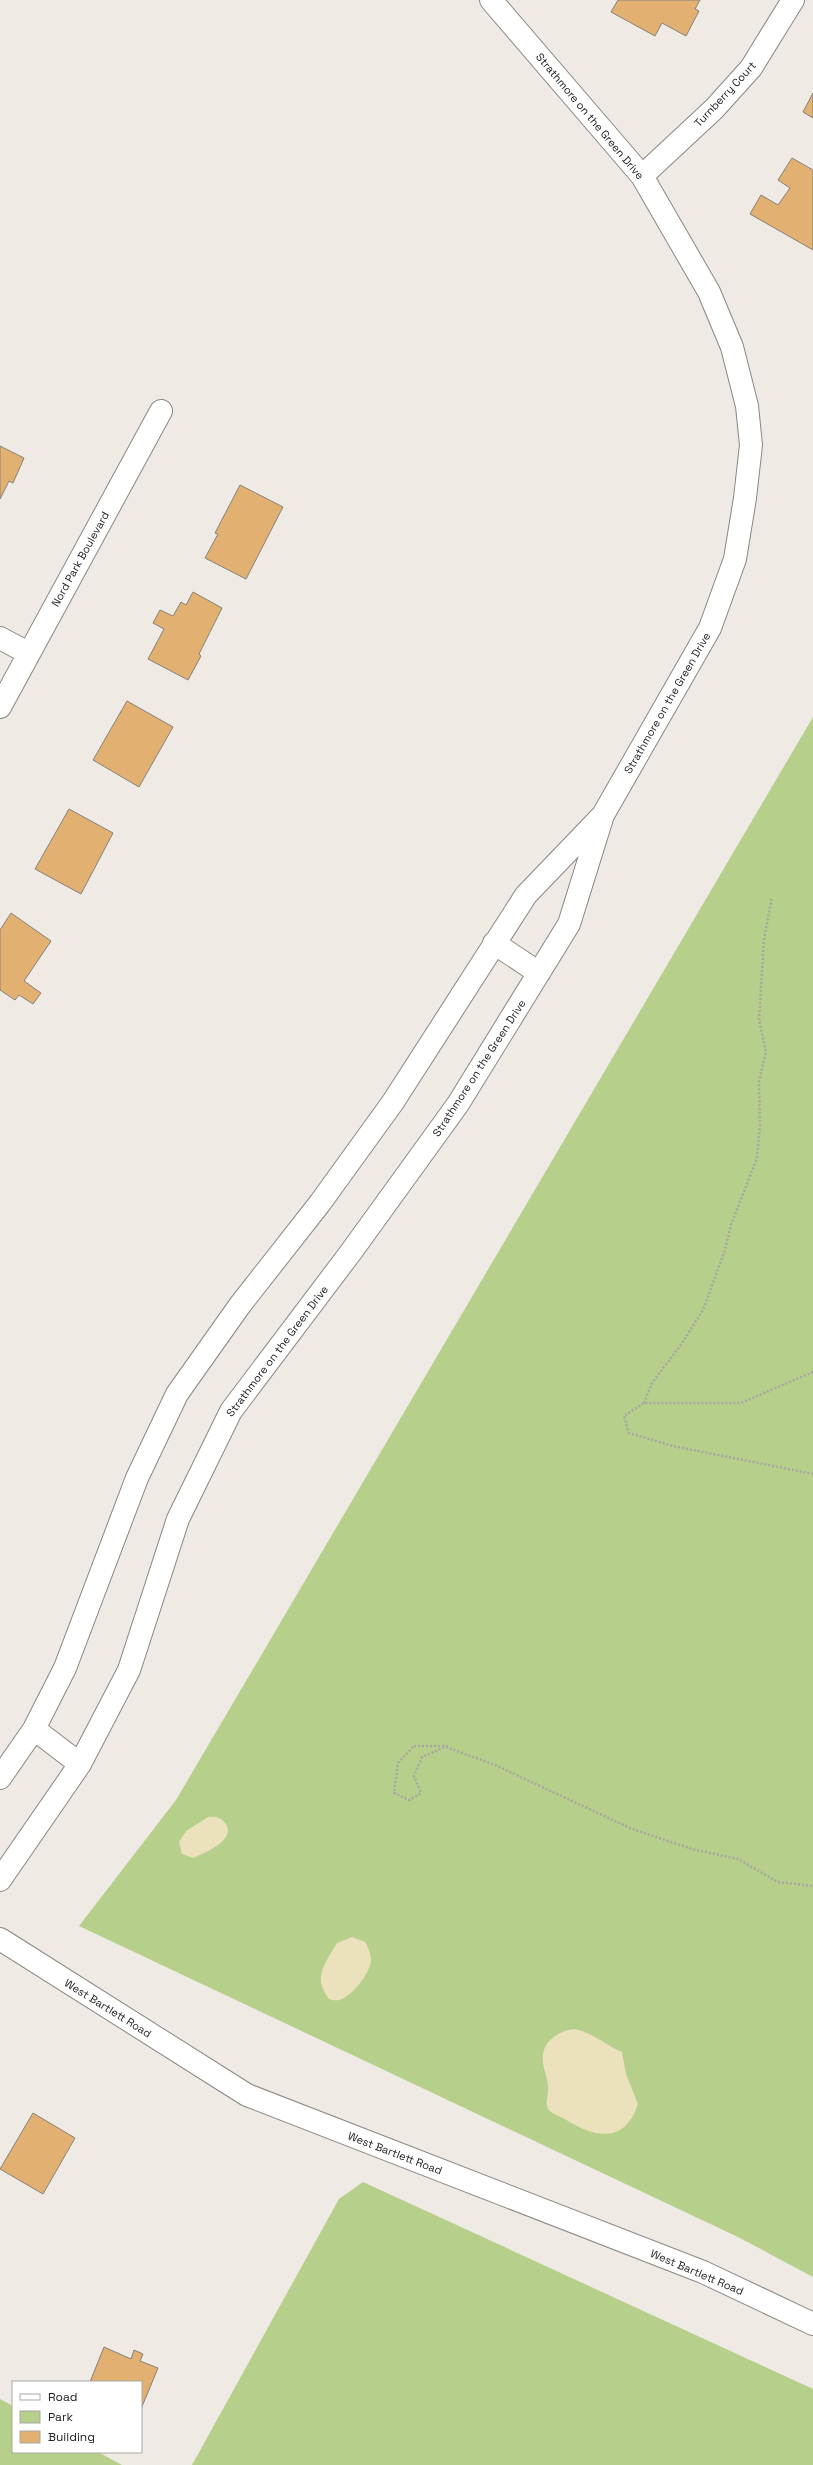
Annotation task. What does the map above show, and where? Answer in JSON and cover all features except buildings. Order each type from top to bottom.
[{"type":"street","name":"Strathmore on the Green Drive","points":[[0,1880],[80,1764],[129,1670],[178,1519],[231,1411],[351,1252],[458,1104],[569,924],[603,815],[710,628],[735,559],[745,498],[751,445],[747,406],[732,347],[709,292],[642,176],[491,0]]},
{"type":"street","name":"Turnberry Court","points":[[642,176],[714,109],[751,68],[793,0]]},
{"type":"street","name":"Nord Park Boulevard","points":[[0,707],[161,410]]},
{"type":"street","points":[[0,638],[28,653]]},
{"type":"street","name":"Strathmore on the Green Drive","points":[[0,1778],[34,1729],[65,1668],[137,1478],[177,1394],[240,1305],[320,1203],[393,1102],[526,895],[603,815]]},
{"type":"street","points":[[494,943],[539,973]]},
{"type":"street","points":[[34,1729],[80,1764]]},
{"type":"street","name":"West Bartlett Road","points":[[0,1939],[246,2095],[703,2272],[813,2324]]},
{"type":"path","points":[[644,1404],[652,1383],[680,1346],[703,1310],[725,1250],[731,1225],[757,1158],[760,1125],[759,1082],[766,1052],[759,1020],[764,939],[772,897]]},
{"type":"path","points":[[813,1372],[740,1403],[644,1404],[624,1416],[629,1433],[673,1446],[813,1474]]},
{"type":"path","points":[[446,1746],[422,1757],[414,1776],[421,1793],[409,1800],[394,1793],[398,1763],[414,1746],[446,1746],[495,1765],[632,1830],[692,1849],[738,1859],[778,1882],[813,1886]]},
{"type":"green space","points":[[813,717],[813,2277],[738,2237],[79,1926],[176,1800]]},
{"type":"green space","points":[[363,2182],[813,2389],[813,2465],[192,2465],[339,2199]]},
{"type":"green space","points":[[0,2399],[12,2405],[12,2453],[100,2453],[122,2465],[0,2465]]},
{"type":"sand","points":[[208,1817],[217,1817],[222,1819],[228,1829],[227,1835],[218,1845],[193,1858],[182,1854],[179,1842],[186,1831]]},
{"type":"sand","points":[[352,1937],[365,1942],[368,1948],[371,1960],[368,1971],[360,1984],[349,1995],[338,2000],[329,1999],[321,1984],[322,1971],[337,1943]]},
{"type":"sand","points":[[574,2029],[587,2033],[622,2052],[626,2074],[638,2104],[633,2116],[626,2125],[618,2131],[609,2134],[600,2134],[589,2131],[553,2113],[548,2108],[548,2084],[543,2063],[544,2050],[551,2039],[556,2035]]}]
